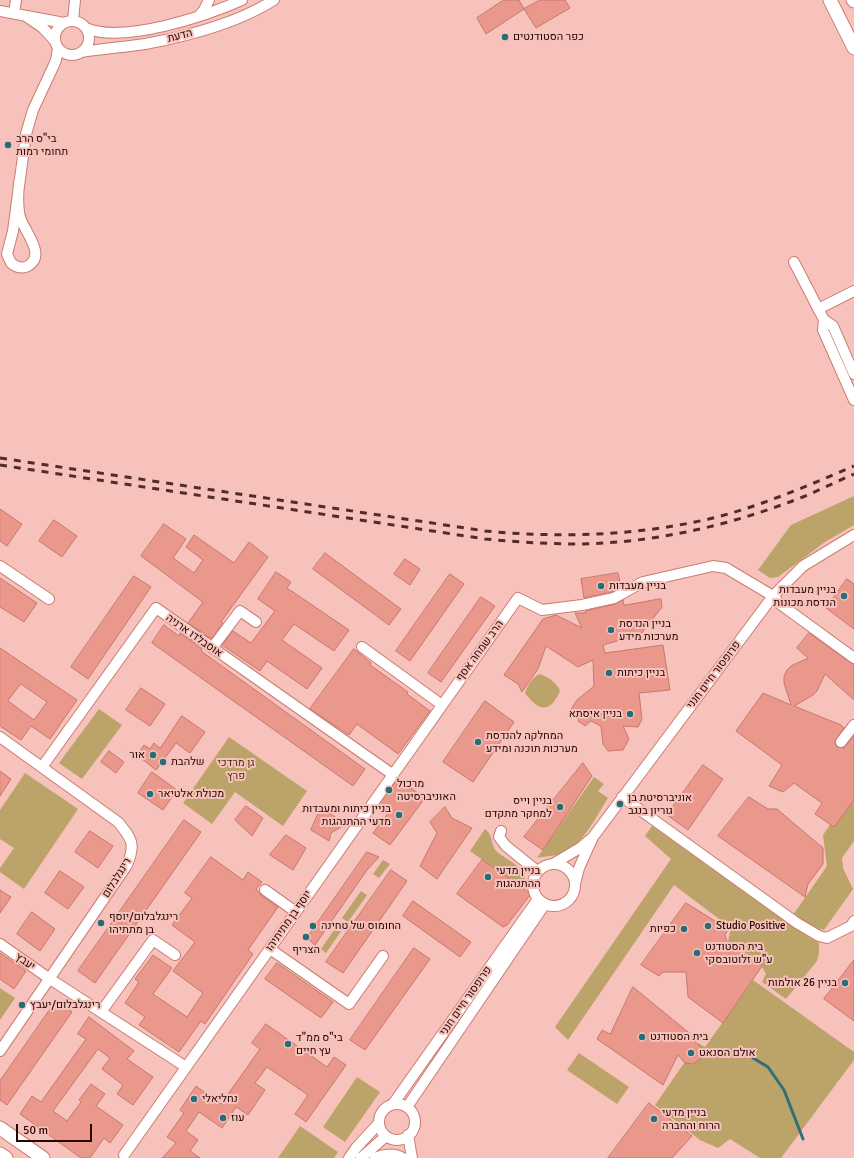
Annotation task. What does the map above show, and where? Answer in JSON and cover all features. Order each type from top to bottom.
[{"type":"main road","points":[[830,0],[854,48]]},
{"type":"main road","points":[[0,1128],[43,1158]]},
{"type":"main road","points":[[0,1154],[6,1158]]},
{"type":"street","points":[[16,0],[17,13]]},
{"type":"street","points":[[19,182],[19,215],[36,252],[36,257],[30,265],[20,268],[11,263],[7,254],[13,231],[19,182],[29,123],[33,110],[56,60],[56,30],[68,22],[75,0]]},
{"type":"street","points":[[198,16],[209,0]]},
{"type":"street","points":[[220,0],[237,2]]},
{"type":"street","name":"הדעת","points":[[81,52],[144,44],[184,35],[240,17],[274,0]]},
{"type":"street","name":"הדעת","points":[[86,28],[103,33],[126,32],[162,26],[198,16],[237,2]]},
{"type":"street","points":[[0,11],[68,22],[78,22],[86,28],[88,44],[81,52],[71,55],[60,64],[48,78]]},
{"type":"street","points":[[17,13],[38,25],[56,44],[61,52],[71,55]]},
{"type":"street","points":[[794,262],[824,320],[833,326],[854,374]]},
{"type":"street","points":[[818,308],[854,291]]},
{"type":"street","points":[[824,320],[823,330],[854,400]]},
{"type":"street","name":"פרופסור חיים חנני","points":[[575,884],[579,868],[593,837],[773,596],[803,566],[854,535]]},
{"type":"street","points":[[0,566],[49,599]]},
{"type":"street","name":"הרב שמחה אסף","points":[[392,774],[518,598],[542,610],[582,605],[614,598],[643,582],[713,566],[726,568],[773,596]]},
{"type":"street","points":[[773,596],[780,604],[854,658]]},
{"type":"street","name":"אוסבלדו ארניה","points":[[42,767],[156,608],[392,774]]},
{"type":"street","points":[[212,648],[240,611],[256,622]]},
{"type":"street","points":[[362,647],[442,705]]},
{"type":"street","points":[[841,742],[854,725]]},
{"type":"street","name":"רינגלבלום","points":[[0,737],[118,822],[127,833],[132,844],[132,853],[128,865],[0,1051]]},
{"type":"street","name":"יוסף בן מתיתיהו","points":[[124,1155],[392,774]]},
{"type":"street","points":[[622,797],[797,923],[819,936],[827,938],[851,926],[854,921]]},
{"type":"street","points":[[502,831],[499,837],[506,846],[537,871]]},
{"type":"street","name":"פרופסור חיים חנני","points":[[553,864],[580,848],[593,837]]},
{"type":"street","points":[[553,864],[567,868],[572,874],[575,884],[571,897],[566,902],[560,905],[552,906],[541,901],[534,892],[533,885],[537,871],[546,865],[553,864]]},
{"type":"street","points":[[266,890],[296,912]]},
{"type":"street","name":"פרופסור חיים חנני","points":[[393,1104],[541,901]]},
{"type":"street","name":"פרופסור חיים חנני","points":[[407,1107],[541,901]]},
{"type":"street","points":[[101,1012],[154,940],[175,955]]},
{"type":"street","name":"יעבץ","points":[[0,944],[50,979]]},
{"type":"street","points":[[270,949],[349,1004],[383,956]]},
{"type":"street","points":[[50,979],[186,1067]]},
{"type":"street","points":[[393,1104],[399,1104],[407,1107],[413,1114],[415,1120],[412,1131],[404,1139],[391,1139],[386,1136],[381,1130],[379,1123],[384,1109],[393,1104]]},
{"type":"street","points":[[349,1158],[379,1123]]},
{"type":"street","points":[[362,1158],[386,1136]]},
{"type":"street","points":[[408,1136],[412,1158]]},
{"type":"street","points":[[374,1158],[388,1154],[403,1158]]},
{"type":"green space","points":[[854,496],[854,525],[825,542],[778,577],[770,578],[758,570],[791,525]]},
{"type":"green space","points":[[539,674],[552,680],[560,691],[552,704],[544,707],[535,704],[525,693],[530,682]]},
{"type":"green space","points":[[99,709],[122,725],[82,779],[59,763]]},
{"type":"green space","name":"גן מרדכי פרץ","points":[[229,737],[307,791],[283,826],[235,792],[212,824],[183,803]]},
{"type":"green space","points":[[25,773],[78,809],[24,889],[0,872],[0,868],[14,848],[0,839],[0,810]]},
{"type":"green space","points":[[594,777],[604,784],[598,791],[608,798],[590,828],[572,848],[565,852],[537,858]]},
{"type":"green space","points":[[854,790],[854,841],[842,858],[843,868],[853,889],[824,930],[812,927],[793,915],[827,866],[823,835]]},
{"type":"green space","points":[[652,826],[808,937],[819,943],[817,961],[786,999],[762,982],[766,974],[759,962],[728,941],[731,928],[674,885],[568,1040],[555,1027],[671,859],[645,836]]},
{"type":"green space","points":[[485,829],[490,834],[496,851],[521,870],[526,882],[522,888],[470,851]]},
{"type":"green space","points":[[383,860],[390,864],[379,878],[373,874]]},
{"type":"green space","points":[[361,891],[367,895],[348,922],[342,918]]},
{"type":"green space","points":[[339,923],[344,927],[326,953],[321,949]]},
{"type":"green space","points":[[753,980],[854,1052],[854,1060],[781,1158],[760,1158],[730,1139],[718,1148],[700,1140],[655,1105],[698,1043],[705,1047]]},
{"type":"green space","points":[[0,988],[15,998],[0,1020]]},
{"type":"green space","points":[[579,1053],[629,1087],[617,1104],[567,1070]]},
{"type":"green space","points":[[357,1077],[380,1092],[345,1142],[323,1127]]},
{"type":"green space","points":[[300,1126],[338,1152],[334,1158],[278,1158]]},
{"type":"building","points":[[504,0],[519,0],[524,9],[486,34],[477,18]]},
{"type":"building","points":[[540,0],[565,0],[570,8],[536,28],[524,9]]},
{"type":"building","points":[[0,509],[22,524],[7,546],[0,541]]},
{"type":"building","points":[[54,520],[77,536],[62,557],[39,541]]},
{"type":"building","points":[[164,524],[186,539],[173,558],[194,573],[203,560],[186,547],[194,535],[234,563],[249,542],[268,557],[221,622],[223,623],[212,638],[188,623],[203,602],[141,556]]},
{"type":"building","points":[[325,553],[401,609],[389,625],[313,569]]},
{"type":"building","points":[[405,559],[420,569],[410,585],[394,574]]},
{"type":"building","points":[[276,572],[291,582],[287,588],[349,630],[334,651],[294,624],[282,640],[322,668],[307,689],[267,661],[260,671],[222,645],[233,631],[251,643],[275,611],[258,599]]},
{"type":"building","name":"בניין מעבדות","points":[[618,573],[621,587],[612,592],[584,598],[581,579]]},
{"type":"building","points":[[450,574],[464,584],[410,661],[396,651]]},
{"type":"building","points":[[134,576],[151,587],[88,679],[71,667]]},
{"type":"building","points":[[0,578],[37,603],[24,622],[0,607]]},
{"type":"building","name":"בניין מעבדות הנדסת מכונות","points":[[847,579],[854,584],[854,629],[826,608]]},
{"type":"building","points":[[481,597],[495,606],[441,682],[428,673]]},
{"type":"building","points":[[661,599],[662,607],[641,634],[603,645],[605,653],[663,645],[670,690],[639,693],[642,719],[638,727],[623,726],[629,739],[623,750],[608,751],[603,744],[601,726],[591,721],[585,726],[578,721],[579,719],[570,711],[577,700],[594,686],[593,660],[578,667],[546,646],[538,669],[522,692],[518,684],[504,675],[543,619],[556,615],[582,628],[575,613],[586,613],[585,611],[615,604],[623,600],[624,605]]},
{"type":"building","points":[[164,625],[179,636],[180,633],[202,649],[201,651],[365,769],[353,786],[152,643]]},
{"type":"building","points":[[809,633],[854,665],[854,700],[825,674],[817,691],[794,706],[841,725],[844,728],[835,741],[837,747],[844,748],[854,736],[854,800],[834,827],[815,814],[822,803],[794,783],[783,792],[769,786],[782,765],[736,731],[763,693],[791,705],[784,683],[784,676],[791,666],[808,658],[797,648]]},
{"type":"building","points":[[0,648],[77,700],[50,739],[31,726],[21,740],[0,726]],"holes":[[[21,684],[47,702],[34,720],[8,701]]]},
{"type":"building","points":[[354,649],[371,663],[370,665],[408,692],[407,694],[430,711],[398,754],[357,724],[349,735],[310,709]]},
{"type":"building","points":[[141,688],[165,704],[150,726],[126,710]]},
{"type":"building","name":"המחלקה להנדסת מערכות תוכנה ומידע","points":[[485,701],[514,722],[473,782],[443,762]]},
{"type":"building","points":[[182,716],[205,732],[190,753],[176,743],[156,770],[137,755],[144,745],[150,749],[154,743],[160,748]]},
{"type":"building","points":[[109,751],[124,762],[116,773],[101,762]]},
{"type":"building","name":"בניין וייס למחקר מתקדם","points":[[583,763],[592,776],[543,850],[524,837]]},
{"type":"building","points":[[703,765],[723,779],[688,830],[667,815]]},
{"type":"building","points":[[0,771],[11,779],[0,796]]},
{"type":"building","points":[[152,772],[177,790],[163,810],[138,793]]},
{"type":"building","name":"בניין כיתות ומעבדות מדעי ההתנהגות","points":[[398,779],[425,798],[390,845],[373,833],[388,813],[378,806]]},
{"type":"building","points":[[749,797],[768,809],[777,809],[823,848],[823,864],[808,884],[805,897],[718,836]]},
{"type":"building","points":[[246,806],[263,818],[252,836],[235,820]]},
{"type":"building","points":[[445,807],[452,818],[472,828],[437,879],[420,866],[437,833],[430,822]]},
{"type":"building","points":[[321,808],[346,824],[331,833],[329,841],[311,830]]},
{"type":"building","points":[[184,820],[201,832],[95,983],[78,971]]},
{"type":"building","points":[[90,831],[113,846],[98,868],[75,852]]},
{"type":"building","points":[[286,835],[306,848],[293,870],[270,855]]},
{"type":"building","points":[[367,852],[379,857],[367,870],[315,945],[307,938]]},
{"type":"building","points":[[211,857],[243,880],[248,872],[262,882],[256,889],[261,895],[278,907],[248,950],[253,954],[205,1024],[201,1021],[179,1052],[139,1025],[145,1017],[125,1003],[139,982],[135,979],[153,955],[172,968],[153,994],[187,1017],[203,993],[173,971],[195,942],[172,925],[192,898],[185,893]]},
{"type":"building","name":"בניין מדעי ההתנהגות","points":[[482,860],[531,894],[507,925],[503,927],[457,894]]},
{"type":"building","points":[[391,870],[407,881],[343,973],[326,962]]},
{"type":"building","points":[[60,871],[84,887],[68,909],[45,893]]},
{"type":"building","points":[[0,890],[11,897],[0,913]]},
{"type":"building","points":[[413,901],[471,942],[460,957],[403,916]]},
{"type":"building","name":"בית הסטודנט ע\"ש זלוטובסקי","points":[[686,903],[728,929],[725,935],[727,942],[762,966],[723,1023],[688,997],[686,972],[663,972],[659,976],[641,965]]},
{"type":"building","points":[[32,912],[55,929],[40,951],[17,934]]},
{"type":"building","points":[[414,948],[430,959],[365,1050],[350,1040]]},
{"type":"building","points":[[0,953],[26,971],[14,989],[0,979]]},
{"type":"building","name":"בניין 26 אולמות","points":[[854,960],[854,1021],[824,999]]},
{"type":"building","points":[[277,963],[333,1002],[321,1018],[265,979]]},
{"type":"building","name":"בית הסטודנט","points":[[633,987],[693,1036],[691,1037],[701,1048],[702,1056],[693,1064],[685,1063],[678,1055],[663,1085],[597,1039],[602,1030],[610,1034]]},
{"type":"building","points":[[56,1001],[72,1012],[7,1105],[0,1100],[0,1081]]},
{"type":"building","points":[[89,1017],[134,1051],[127,1059],[153,1077],[133,1105],[117,1094],[123,1085],[102,1069],[110,1058],[98,1049],[53,1111],[67,1121],[81,1102],[79,1100],[91,1084],[105,1094],[96,1106],[123,1125],[110,1143],[104,1138],[90,1158],[81,1158],[20,1114],[32,1096],[41,1102],[86,1039],[78,1034]]},
{"type":"building","points":[[266,1024],[327,1067],[334,1057],[346,1065],[306,1122],[295,1114],[308,1095],[267,1067],[255,1083],[265,1090],[248,1115],[236,1107],[222,1128],[199,1112],[186,1131],[198,1140],[190,1151],[200,1158],[162,1158],[176,1143],[167,1137],[184,1113],[180,1110],[196,1086],[221,1104],[260,1049],[252,1043]]},
{"type":"building","name":"בניין מדעי הרוח והחברה","points":[[649,1103],[692,1136],[672,1158],[608,1158]]},
{"type":"waterway","points":[[753,1058],[768,1067],[784,1090],[803,1139]]},
{"type":"railway","points":[[0,458],[485,531],[569,535],[653,529],[709,519],[764,502],[854,466]]},
{"type":"railway","points":[[0,465],[485,539],[567,544],[631,541],[683,533],[709,527],[759,513],[793,501],[854,474]]},
{"type":"place","name":"כפר הסטודנטים","points":[[505,37]]},
{"type":"place","name":"בי\"ס הרב תחומי רמות","points":[[8,145]]},
{"type":"place","name":"בניין מעבדות","points":[[601,586]]},
{"type":"place","name":"בניין מעבדות הנדסת מכונות","points":[[844,596]]},
{"type":"place","name":"בניין הנדסת מערכות מידע","points":[[611,630]]},
{"type":"place","name":"בניין כיתות","points":[[609,673]]},
{"type":"place","name":"בניין איסתא","points":[[630,714]]},
{"type":"place","name":"המחלקה להנדסת מערכות תוכנה ומידע","points":[[478,742]]},
{"type":"place","name":"אור","points":[[153,755]]},
{"type":"place","name":"שלהבת","points":[[163,762]]},
{"type":"place","name":"מרכול האוניברסיטה","points":[[389,790]]},
{"type":"place","name":"מכולת אלטיאר","points":[[150,794]]},
{"type":"place","name":"אוניברסיטת בן גוריון בנגב","points":[[620,804]]},
{"type":"place","name":"בניין וייס למחקר מתקדם","points":[[560,807]]},
{"type":"place","name":"בניין כיתות ומעבדות מדעי ההתנהגות","points":[[399,815]]},
{"type":"place","name":"בניין מדעי ההתנהגות","points":[[488,877]]},
{"type":"place","name":"רינגלבלום/יוסף בן מתתיהו","points":[[101,923]]},
{"type":"place","name":"החומוס של טחינה","points":[[313,926]]},
{"type":"place","name":"Studio Positive","points":[[708,926]]},
{"type":"place","name":"כפיות","points":[[684,929]]},
{"type":"place","name":"הצריף","points":[[306,937]]},
{"type":"place","name":"בית הסטודנט ע\"ש זלוטובסקי","points":[[697,953]]},
{"type":"place","name":"בניין 26 אולמות","points":[[845,983]]},
{"type":"place","name":"רינגלבלום/יעבץ","points":[[22,1005]]},
{"type":"place","name":"בית הסטודנט","points":[[642,1037]]},
{"type":"place","name":"בי\"ס ממ\"ד עץ חיים","points":[[288,1044]]},
{"type":"place","name":"אולם הסנאט","points":[[691,1053]]},
{"type":"place","name":"נחליאלי","points":[[194,1099]]},
{"type":"place","name":"עוז","points":[[223,1118]]},
{"type":"place","name":"בניין מדעי הרוח והחברה","points":[[654,1119]]}]
